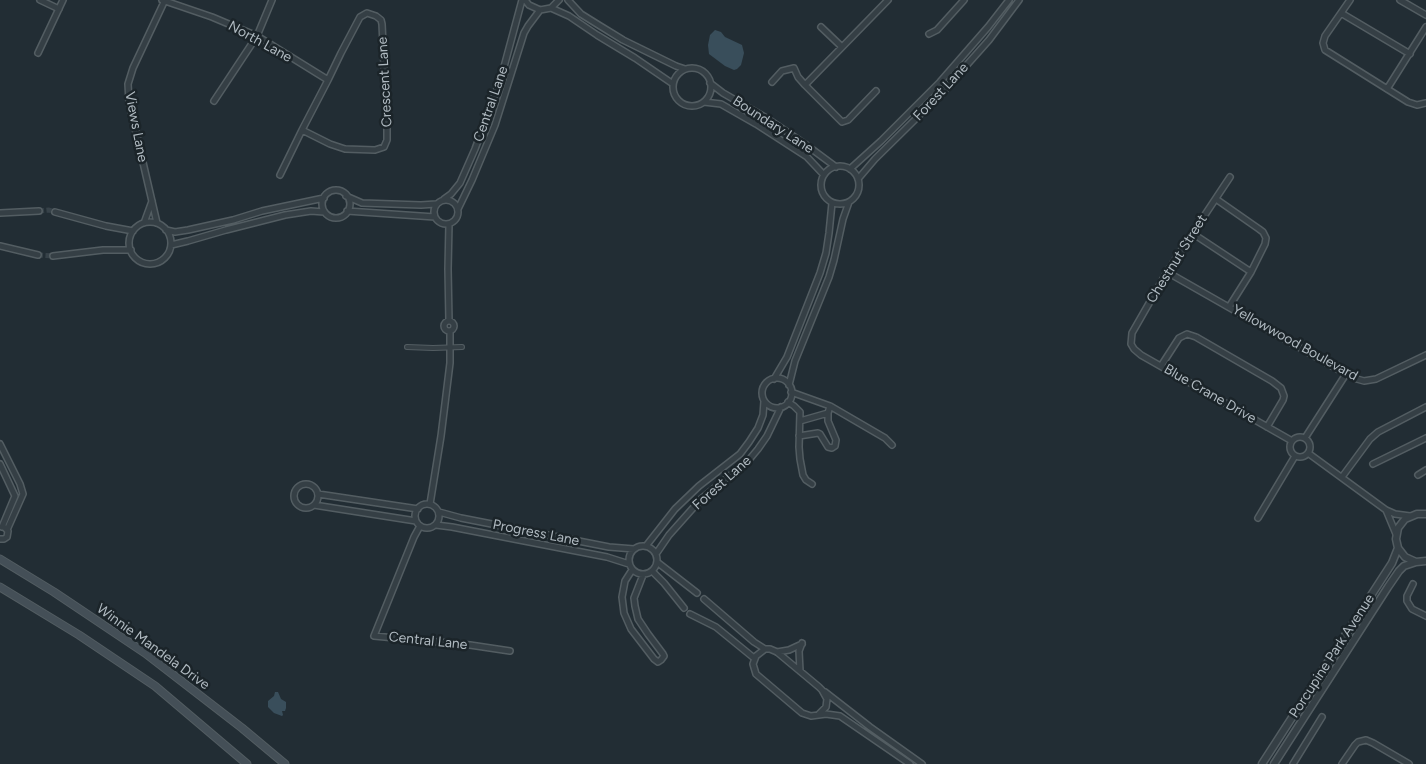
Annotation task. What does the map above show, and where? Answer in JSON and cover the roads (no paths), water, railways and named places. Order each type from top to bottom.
[{"type":"main road","name":"Winnie Mandela Drive","points":[[0,559],[54,592],[145,653],[285,764]]},
{"type":"main road","points":[[0,587],[79,635],[155,686],[247,764]]},
{"type":"street","points":[[40,0],[59,9]]},
{"type":"street","points":[[38,53],[63,0]]},
{"type":"street","name":"North Lane","points":[[164,0],[257,36],[328,80]]},
{"type":"street","name":"Views Lane","points":[[157,223],[129,102],[128,84],[136,61],[164,0]]},
{"type":"street","points":[[214,101],[257,36],[272,0]]},
{"type":"street","points":[[524,0],[529,5],[540,10],[551,8],[559,0]]},
{"type":"street","name":"Central Lane","points":[[166,230],[175,232],[234,220],[262,211],[324,198],[333,191],[340,191],[346,196],[362,203],[421,205],[436,204],[444,200],[456,188],[464,176],[478,142],[501,78],[524,0]]},
{"type":"street","points":[[568,0],[582,14],[623,40],[684,69]]},
{"type":"street","points":[[805,85],[888,0]]},
{"type":"street","points":[[929,34],[937,30],[964,0]]},
{"type":"street","name":"Forest Lane","points":[[850,169],[940,82],[1009,0]]},
{"type":"street","name":"Forest Lane","points":[[858,179],[871,163],[941,94],[989,40],[1019,0]]},
{"type":"street","points":[[1350,0],[1325,36],[1323,43],[1325,50],[1412,104],[1421,105],[1426,103]]},
{"type":"street","points":[[1400,0],[1426,15]]},
{"type":"street","points":[[551,8],[571,18],[673,84]]},
{"type":"street","name":"Central Lane","points":[[450,348],[450,330],[447,330],[444,326],[449,321],[449,224],[458,216],[458,209],[495,126],[524,33],[540,10]]},
{"type":"street","name":"Crescent Lane","points":[[280,175],[302,130],[360,18],[367,13],[376,16],[382,24],[388,135],[386,144],[384,147],[375,150],[345,149],[302,130]]},
{"type":"street","points":[[1341,13],[1410,54]]},
{"type":"street","points":[[821,27],[842,47]]},
{"type":"street","points":[[1387,89],[1426,27]]},
{"type":"street","points":[[772,82],[782,71],[794,68],[798,77],[805,85],[842,122],[848,120],[876,91]]},
{"type":"street","points":[[684,69],[698,69],[704,72],[710,83],[709,94],[704,102],[694,106],[683,104],[675,96],[673,84],[675,78],[684,69]]},
{"type":"street","name":"Boundary Lane","points":[[710,83],[723,93],[768,119],[836,167]]},
{"type":"street","name":"Boundary Lane","points":[[704,102],[721,104],[756,124],[800,153],[824,175]]},
{"type":"street","points":[[865,156],[871,163]]},
{"type":"street","points":[[840,166],[850,169],[858,179],[858,192],[853,200],[844,204],[832,203],[827,200],[822,190],[821,185],[824,175],[827,171],[836,167],[840,166]]},
{"type":"street","name":"Chestnut Street","points":[[1131,344],[1132,333],[1168,272],[1230,178]]},
{"type":"street","points":[[324,198],[322,205],[324,212],[330,217],[338,218],[347,211],[349,202],[346,196]]},
{"type":"street","points":[[1216,199],[1259,229],[1266,238],[1265,244],[1251,272],[1229,307]]},
{"type":"street","points":[[444,200],[452,201],[458,209]]},
{"type":"street","points":[[144,223],[152,201]]},
{"type":"street","points":[[789,385],[795,360],[829,277],[849,202]]},
{"type":"street","points":[[774,379],[787,357],[820,273],[830,233],[832,203]]},
{"type":"street","points":[[436,204],[434,210],[435,217],[441,223],[449,224]]},
{"type":"street","points":[[0,213],[39,211]]},
{"type":"street","points":[[171,245],[188,242],[285,214],[311,211],[324,212]]},
{"type":"street","points":[[347,211],[435,217]]},
{"type":"street","points":[[55,212],[134,231]]},
{"type":"street","points":[[150,222],[157,223],[166,230],[170,237],[171,245],[163,259],[152,263],[142,262],[137,259],[131,250],[130,237],[140,225],[150,222]]},
{"type":"street","points":[[1192,233],[1251,272]]},
{"type":"street","points":[[0,246],[38,255]]},
{"type":"street","points":[[53,256],[103,250],[131,250]]},
{"type":"street","name":"Yellowwood Boulevard","points":[[1168,272],[1357,379],[1364,381],[1376,379],[1426,355]]},
{"type":"street","points":[[1161,366],[1179,338],[1183,335],[1191,335],[1272,380],[1281,388],[1284,396],[1267,427]]},
{"type":"street","name":"Blue Crane Drive","points":[[1131,344],[1136,352],[1292,441]]},
{"type":"street","points":[[406,347],[462,347]]},
{"type":"street","points":[[430,504],[441,436],[450,363],[450,348]]},
{"type":"street","points":[[1305,438],[1346,374]]},
{"type":"street","points":[[774,379],[784,380],[789,385],[791,392],[788,402],[780,407],[771,407],[762,397],[763,388],[769,381],[774,379]]},
{"type":"street","points":[[791,392],[830,406],[885,438],[892,445]]},
{"type":"street","name":"Forest Lane","points":[[646,546],[675,510],[699,486],[740,454],[758,428],[764,415],[764,401]]},
{"type":"street","points":[[788,402],[800,412],[799,447],[801,468],[806,480],[812,484]]},
{"type":"street","points":[[800,436],[818,433],[828,447],[832,448],[835,446],[836,440],[828,421],[830,406]]},
{"type":"street","points":[[1342,478],[1370,439],[1378,432],[1426,406]]},
{"type":"street","name":"Forest Lane","points":[[656,554],[702,498],[748,461],[767,436],[780,407]]},
{"type":"street","points":[[800,421],[828,413]]},
{"type":"street","points":[[1296,437],[1305,438],[1310,445],[1308,453],[1300,457],[1295,456],[1290,449],[1292,441],[1296,437]]},
{"type":"street","points":[[1373,464],[1426,438]]},
{"type":"street","points":[[0,444],[23,494],[3,528]]},
{"type":"street","points":[[1308,453],[1386,510],[1395,514],[1410,516]]},
{"type":"street","points":[[1258,518],[1295,456]]},
{"type":"street","points":[[0,464],[15,496],[3,528],[7,537],[0,539]]},
{"type":"street","points":[[1418,475],[1426,470]]},
{"type":"street","points":[[307,483],[316,489],[318,494],[314,505],[304,508],[295,502],[293,497],[297,487],[307,483]]},
{"type":"street","points":[[318,494],[418,509]]},
{"type":"street","points":[[430,504],[436,508],[439,518],[436,525],[430,528],[420,526],[416,521],[418,509],[423,505],[430,504]]},
{"type":"street","points":[[314,505],[416,521]]},
{"type":"street","points":[[1386,510],[1396,534],[1398,548],[1405,557],[1416,562],[1426,561]]},
{"type":"street","name":"Progress Lane","points":[[438,512],[609,547],[634,549]]},
{"type":"street","points":[[1396,534],[1401,523],[1410,516],[1426,514]]},
{"type":"street","name":"Progress Lane","points":[[436,525],[452,526],[589,553],[629,564]]},
{"type":"street","name":"Central Lane","points":[[420,526],[374,636],[470,645],[510,652]]},
{"type":"street","points":[[632,570],[625,582],[622,597],[624,613],[631,629],[658,662],[664,654],[638,620],[634,598],[643,575],[652,571],[657,565],[656,554],[651,548],[646,546],[634,549],[629,555],[629,564],[632,570],[643,575]]},
{"type":"street","name":"Porcupine Park Avenue","points":[[1262,764],[1392,563],[1398,548]]},
{"type":"street","points":[[657,562],[697,593]]},
{"type":"street","name":"Porcupine Park Avenue","points":[[1274,764],[1399,571],[1404,566],[1416,562]]},
{"type":"street","points":[[652,571],[684,608]]},
{"type":"street","points":[[1413,584],[1406,596],[1407,601],[1412,610],[1426,616]]},
{"type":"street","points":[[704,599],[754,642],[765,649],[778,652],[822,690],[922,764]]},
{"type":"street","points":[[690,614],[716,627],[754,658]]},
{"type":"street","points":[[778,652],[789,650],[802,643],[798,651],[800,671]]},
{"type":"street","points":[[765,649],[754,658],[753,664],[756,674],[802,713],[811,716],[819,714],[835,715],[846,719],[910,764]]},
{"type":"street","points":[[819,714],[824,710],[827,703],[822,690]]},
{"type":"street","points":[[1293,764],[1322,717]]},
{"type":"street","points":[[1342,764],[1355,745],[1366,740],[1373,742],[1409,764]]},
{"type":"water","points":[[715,30],[742,45],[744,53],[741,65],[737,69],[734,70],[725,66],[709,54],[710,35]]},
{"type":"water","points":[[275,692],[278,692],[281,699],[286,702],[286,708],[285,711],[282,711],[282,716],[274,713],[268,707],[268,701],[274,696]]},
{"type":"tunnel","points":[[39,211],[49,210],[55,212]]},
{"type":"tunnel","points":[[38,255],[53,256]]}]
